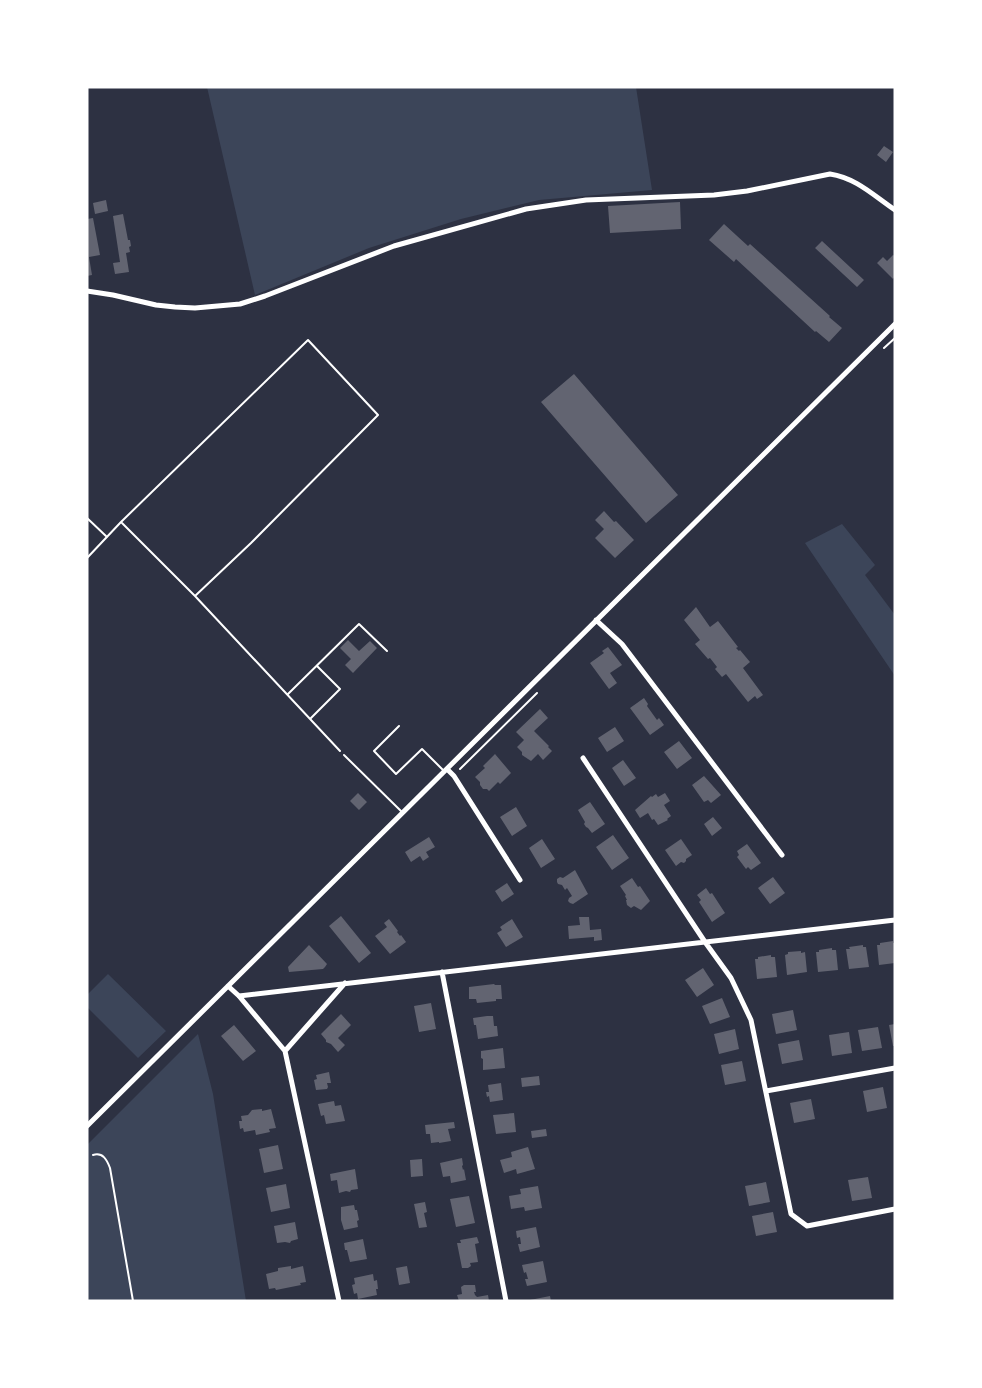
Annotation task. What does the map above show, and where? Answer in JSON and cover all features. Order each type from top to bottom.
[{"type":"street","points":[[87,291],[175,308],[240,304],[265,297],[394,246],[526,209],[586,201],[747,191],[830,174],[852,180],[895,210]]},
{"type":"street","points":[[87,1126],[895,324]]},
{"type":"street","points":[[596,620],[622,644],[782,855]]},
{"type":"street","points":[[583,758],[731,978],[751,1020],[791,1214],[807,1226],[895,1209]]},
{"type":"street","points":[[445,770],[454,776],[520,880]]},
{"type":"street","points":[[239,996],[895,920]]},
{"type":"street","points":[[442,972],[506,1301]]},
{"type":"street","points":[[285,1051],[345,983]]},
{"type":"street","points":[[228,986],[285,1051],[339,1301]]},
{"type":"street","points":[[766,1090],[895,1068]]},
{"type":"lane","points":[[399,726],[374,751],[396,774],[422,749],[445,770]]},
{"type":"lane","points":[[344,755],[403,813]]},
{"type":"lane","points":[[93,1155],[102,1155],[110,1168],[133,1301]]},
{"type":"path","points":[[87,558],[308,340],[378,416],[195,596]]},
{"type":"path","points":[[87,518],[107,537]]},
{"type":"path","points":[[121,522],[195,596],[344,755]]},
{"type":"path","points":[[287,695],[359,624],[387,651]]},
{"type":"path","points":[[310,719],[340,689],[317,666]]},
{"type":"shaded area","points":[[207,87],[636,87],[652,190],[539,200],[461,219],[369,248],[255,295]]},
{"type":"shaded area","points":[[842,524],[875,565],[865,575],[895,615],[895,676],[805,543]]},
{"type":"shaded area","points":[[108,974],[166,1031],[138,1058],[87,1007],[87,995]]},
{"type":"shaded area","points":[[198,1034],[213,1094],[246,1301],[87,1301],[87,1145]]},
{"type":"building","points":[[884,146],[893,152],[886,162],[877,155]]},
{"type":"building","points":[[106,200],[108,211],[95,214],[93,203]]},
{"type":"building","points":[[680,202],[681,229],[610,233],[608,206]]},
{"type":"building","points":[[123,214],[131,246],[129,247],[130,252],[126,253],[129,272],[115,274],[113,263],[120,262],[113,216]]},
{"type":"building","points":[[93,218],[100,255],[89,257],[92,275],[87,276],[87,219]]},
{"type":"building","points":[[724,224],[748,246],[750,244],[842,328],[829,342],[815,332],[736,259],[734,262],[709,240]]},
{"type":"building","points":[[822,241],[864,280],[857,287],[815,248]]},
{"type":"building","points":[[893,255],[895,256],[895,276],[893,279],[877,263],[883,257],[887,261]]},
{"type":"building","points":[[574,374],[678,495],[646,523],[541,402]]},
{"type":"building","points":[[604,511],[634,540],[615,558],[595,538],[604,529],[595,520]]},
{"type":"building","points":[[696,607],[710,627],[718,621],[738,647],[736,648],[750,662],[743,668],[763,695],[757,699],[755,696],[748,702],[726,674],[722,677],[710,658],[708,659],[695,644],[700,640],[684,620]]},
{"type":"building","points":[[348,640],[359,651],[370,641],[377,648],[353,673],[345,665],[351,659],[340,648]]},
{"type":"building","points":[[608,647],[622,665],[610,673],[617,683],[609,689],[590,663],[604,653],[602,651]]},
{"type":"building","points":[[644,698],[657,720],[659,718],[664,725],[650,735],[630,708]]},
{"type":"building","points":[[540,709],[548,718],[534,731],[552,751],[543,760],[538,754],[531,761],[522,755],[517,747],[524,740],[516,732]]},
{"type":"building","points":[[615,727],[624,741],[607,752],[598,738]]},
{"type":"building","points":[[679,741],[692,758],[677,769],[664,752]]},
{"type":"building","points":[[495,754],[511,773],[489,791],[483,789],[475,777]]},
{"type":"building","points":[[623,760],[636,778],[624,786],[612,768]]},
{"type":"building","points":[[704,776],[721,795],[711,803],[708,800],[704,802],[692,785]]},
{"type":"building","points":[[358,793],[367,802],[359,810],[350,801]]},
{"type":"building","points":[[665,793],[670,801],[664,805],[671,816],[668,820],[658,825],[648,813],[640,818],[635,810],[651,796],[656,794],[658,797]]},
{"type":"building","points":[[590,802],[605,824],[592,833],[584,824],[578,810]]},
{"type":"building","points":[[516,807],[527,826],[512,836],[500,817]]},
{"type":"building","points":[[713,817],[722,828],[712,836],[704,824]]},
{"type":"building","points":[[613,835],[629,858],[612,870],[596,847]]},
{"type":"building","points":[[429,837],[435,847],[426,852],[429,857],[423,861],[420,856],[411,862],[405,852]]},
{"type":"building","points":[[542,839],[555,859],[541,868],[529,848]]},
{"type":"building","points":[[681,839],[692,855],[684,863],[681,862],[676,866],[665,850]]},
{"type":"building","points":[[747,844],[761,863],[751,870],[748,867],[746,869],[737,857],[739,855],[737,851]]},
{"type":"building","points":[[575,870],[588,894],[573,904],[568,901],[572,896],[567,888],[565,890],[562,885],[558,884],[557,879]]},
{"type":"building","points":[[773,877],[785,893],[770,904],[758,888]]},
{"type":"building","points":[[632,878],[650,901],[641,910],[627,905],[626,895],[620,886]]},
{"type":"building","points":[[507,883],[514,894],[502,902],[495,891]]},
{"type":"building","points":[[706,888],[725,913],[712,922],[697,895]]},
{"type":"building","points":[[341,916],[371,953],[359,963],[329,926]]},
{"type":"building","points":[[579,917],[589,917],[590,930],[601,929],[602,940],[594,941],[594,937],[569,939],[568,926],[580,925]]},
{"type":"building","points":[[389,919],[406,942],[390,954],[375,936],[387,927],[384,923]]},
{"type":"building","points":[[512,919],[523,937],[506,947],[497,933],[502,930],[500,927]]},
{"type":"building","points":[[893,941],[895,943],[895,963],[879,965],[877,945]]},
{"type":"building","points":[[309,945],[327,964],[325,967],[289,972],[288,967]]},
{"type":"building","points":[[863,945],[866,947],[869,967],[849,969],[846,949]]},
{"type":"building","points":[[832,948],[836,950],[838,970],[818,972],[816,952]]},
{"type":"building","points":[[801,951],[801,953],[805,952],[807,972],[787,975],[785,955],[788,952]]},
{"type":"building","points":[[771,955],[775,957],[777,977],[757,979],[755,959]]},
{"type":"building","points":[[703,968],[714,985],[697,997],[685,980]]},
{"type":"building","points":[[501,985],[502,999],[477,1003],[476,999],[469,999],[469,987]]},
{"type":"building","points":[[722,998],[730,1017],[710,1024],[702,1006]]},
{"type":"building","points":[[431,1003],[436,1029],[419,1032],[414,1006]]},
{"type":"building","points":[[793,1010],[797,1030],[776,1034],[772,1014]]},
{"type":"building","points":[[341,1014],[351,1025],[338,1038],[345,1045],[338,1052],[326,1042],[321,1034]]},
{"type":"building","points":[[493,1016],[498,1036],[478,1039],[473,1018]]},
{"type":"building","points":[[895,1024],[895,1046],[893,1046],[889,1025]]},
{"type":"building","points":[[234,1025],[256,1051],[243,1061],[221,1036]]},
{"type":"building","points":[[878,1027],[882,1048],[862,1051],[858,1030]]},
{"type":"building","points":[[735,1029],[739,1049],[719,1054],[714,1034]]},
{"type":"building","points":[[849,1032],[852,1053],[832,1056],[829,1035]]},
{"type":"building","points":[[799,1040],[803,1060],[782,1064],[778,1044]]},
{"type":"building","points":[[503,1048],[505,1068],[483,1070],[481,1051]]},
{"type":"building","points":[[742,1061],[746,1081],[725,1085],[721,1065]]},
{"type":"building","points":[[329,1072],[331,1083],[327,1083],[327,1089],[316,1090],[314,1080],[317,1079],[316,1075]]},
{"type":"building","points":[[539,1076],[540,1085],[522,1087],[521,1078]]},
{"type":"building","points":[[501,1083],[503,1100],[490,1102],[486,1092],[489,1092],[488,1085]]},
{"type":"building","points":[[883,1087],[887,1108],[867,1112],[863,1091]]},
{"type":"building","points":[[811,1099],[815,1119],[794,1123],[790,1103]]},
{"type":"building","points":[[334,1101],[335,1106],[341,1105],[345,1121],[326,1124],[318,1104]]},
{"type":"building","points":[[262,1109],[262,1111],[271,1109],[276,1128],[256,1135],[255,1130],[244,1132],[243,1128],[240,1129],[241,1116],[248,1115],[252,1110]]},
{"type":"building","points":[[514,1113],[516,1132],[496,1134],[493,1115]]},
{"type":"building","points":[[454,1122],[455,1128],[448,1129],[451,1141],[431,1143],[430,1134],[426,1134],[425,1125]]},
{"type":"building","points":[[546,1129],[547,1136],[532,1138],[531,1131]]},
{"type":"building","points":[[278,1145],[283,1169],[264,1173],[259,1149]]},
{"type":"building","points":[[528,1147],[535,1169],[517,1174],[516,1169],[504,1173],[500,1160],[512,1157],[511,1152]]},
{"type":"building","points":[[462,1158],[466,1180],[451,1183],[450,1176],[443,1177],[440,1163]]},
{"type":"building","points":[[422,1159],[423,1176],[411,1177],[410,1160]]},
{"type":"building","points":[[355,1169],[358,1189],[339,1193],[337,1180],[331,1181],[330,1174]]},
{"type":"building","points":[[868,1177],[872,1198],[852,1201],[848,1180]]},
{"type":"building","points":[[766,1182],[770,1202],[749,1206],[745,1186]]},
{"type":"building","points":[[286,1184],[290,1208],[271,1212],[266,1188]]},
{"type":"building","points":[[538,1186],[542,1208],[525,1211],[524,1207],[511,1209],[509,1196],[521,1194],[520,1189]]},
{"type":"building","points":[[469,1196],[475,1223],[456,1227],[450,1199]]},
{"type":"building","points":[[425,1202],[427,1212],[424,1213],[427,1227],[419,1228],[414,1204]]},
{"type":"building","points":[[354,1205],[359,1220],[357,1221],[358,1227],[344,1230],[341,1207]]},
{"type":"building","points":[[773,1212],[777,1232],[756,1236],[752,1216]]},
{"type":"building","points":[[295,1222],[298,1239],[290,1243],[277,1243],[274,1226]]},
{"type":"building","points":[[536,1227],[540,1247],[520,1252],[518,1244],[521,1244],[520,1237],[517,1238],[516,1231]]},
{"type":"building","points":[[477,1237],[479,1243],[475,1244],[478,1262],[470,1263],[471,1266],[468,1268],[462,1268],[457,1243],[461,1243],[460,1240]]},
{"type":"building","points":[[363,1239],[367,1259],[350,1262],[344,1243]]},
{"type":"building","points":[[543,1261],[547,1282],[527,1286],[525,1279],[528,1279],[522,1265]]},
{"type":"building","points":[[291,1266],[291,1269],[303,1266],[306,1282],[276,1290],[275,1288],[269,1289],[266,1274],[278,1271],[278,1268]]},
{"type":"building","points":[[407,1266],[410,1283],[399,1285],[396,1268]]},
{"type":"building","points":[[373,1274],[374,1281],[377,1280],[377,1295],[358,1299],[352,1285],[355,1284],[354,1278]]},
{"type":"building","points":[[475,1285],[475,1295],[477,1297],[488,1295],[489,1301],[459,1301],[457,1295],[462,1294],[461,1287]]},
{"type":"building","points":[[550,1296],[551,1301],[530,1301],[530,1300]]}]
